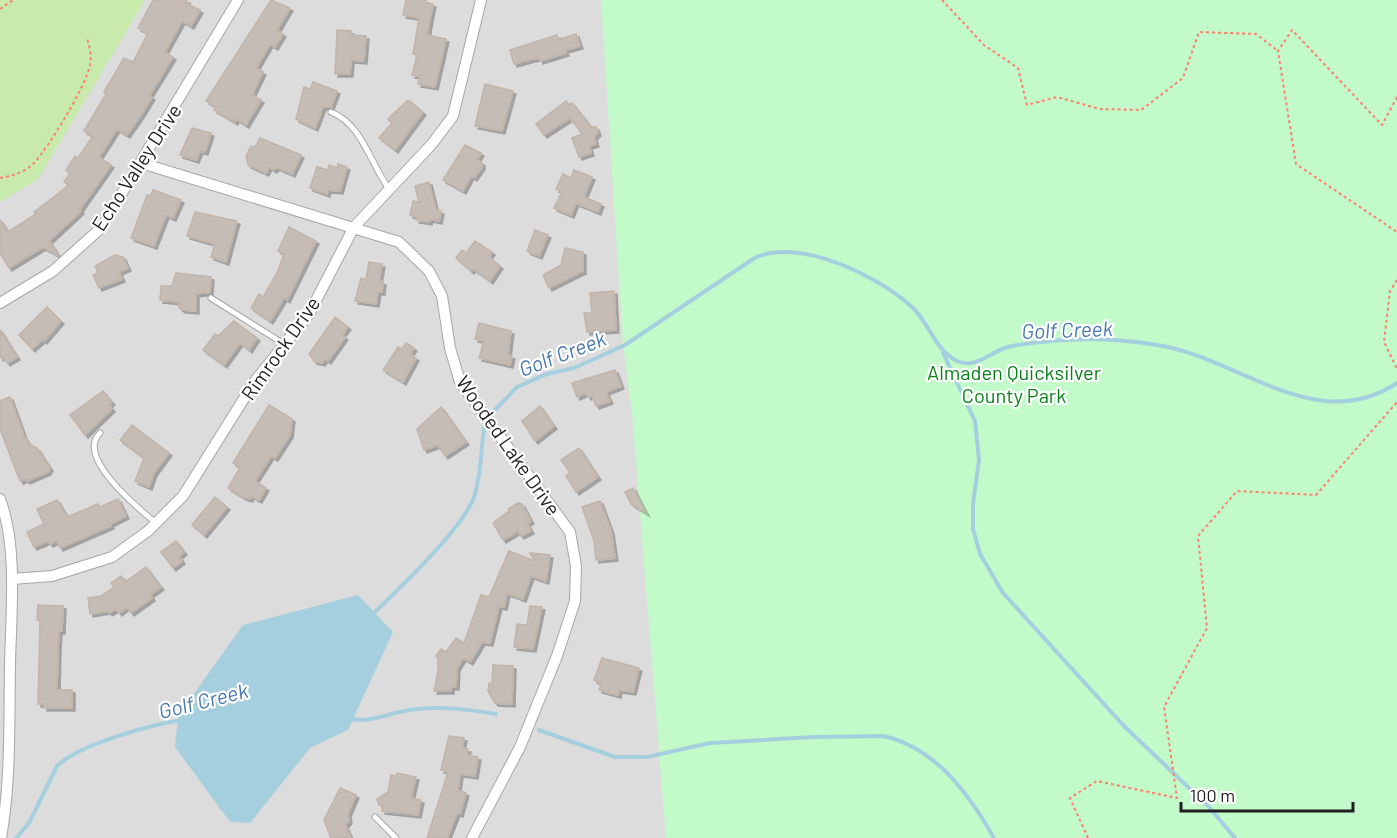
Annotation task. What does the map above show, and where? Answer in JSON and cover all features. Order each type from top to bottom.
[{"type":"street","name":"Echo Valley Drive","points":[[0,303],[53,271],[101,228],[238,0]]},
{"type":"street","name":"Rimrock Drive","points":[[12,579],[52,576],[112,558],[156,524],[183,495],[255,381],[309,314],[354,227],[432,144],[453,116],[481,0]]},
{"type":"street","name":"Wooded Lake Drive","points":[[141,163],[399,242],[429,271],[442,296],[450,348],[460,382],[570,532],[576,566],[575,601],[520,747],[472,838]]},
{"type":"street","points":[[0,499],[6,515],[12,579],[8,799],[1,838]]},
{"type":"lane","points":[[331,112],[352,125],[374,168],[389,189]]},
{"type":"lane","points":[[211,298],[284,344]]},
{"type":"lane","points":[[100,433],[94,440],[95,450],[110,480],[156,524]]},
{"type":"lane","points":[[375,817],[396,838]]},
{"type":"path","points":[[0,9],[13,0]]},
{"type":"path","points":[[942,0],[984,45],[1018,68],[1027,105],[1057,97],[1100,109],[1141,110],[1183,78],[1199,32],[1256,34],[1278,51]]},
{"type":"path","points":[[1397,97],[1382,125],[1292,30],[1278,51],[1296,164],[1397,231]]},
{"type":"path","points":[[0,178],[15,175],[27,168],[45,147],[87,74],[91,60],[87,37]]},
{"type":"path","points":[[1397,280],[1390,291],[1384,342],[1397,369]]},
{"type":"path","points":[[1088,838],[1070,798],[1097,781],[1177,798],[1164,707],[1207,628],[1198,536],[1237,491],[1316,495],[1397,402]]},
{"type":"shaded area","points":[[0,0],[612,0],[679,838],[0,838]]},
{"type":"green space","points":[[0,0],[145,0],[38,179],[0,202]]},
{"type":"green space","name":"Almaden Quicksilver County Park","points":[[601,0],[1397,0],[1397,838],[666,838],[632,413],[623,344]]},
{"type":"water","points":[[358,595],[393,632],[348,730],[310,748],[250,823],[230,822],[175,747],[178,716],[243,625]]},
{"type":"building","points":[[153,0],[187,0],[186,3],[200,10],[191,26],[182,21],[165,52],[173,57],[149,96],[152,97],[141,115],[127,135],[117,129],[99,157],[111,165],[80,209],[81,211],[49,241],[59,256],[43,247],[9,268],[0,253],[0,220],[8,232],[36,214],[34,212],[69,185],[64,182],[70,173],[66,170],[75,156],[78,158],[93,136],[84,131],[106,94],[104,92],[124,58],[133,62],[148,33],[138,28]]},
{"type":"building","points":[[271,0],[290,8],[277,30],[283,34],[275,47],[270,44],[256,68],[263,72],[252,95],[261,100],[246,125],[236,119],[235,122],[214,110],[216,107],[206,101]]},
{"type":"building","points":[[406,0],[426,0],[426,3],[433,4],[427,35],[446,39],[435,87],[418,84],[420,76],[412,75],[417,55],[413,54],[419,18],[403,15]]},
{"type":"building","points":[[337,30],[351,31],[351,35],[366,36],[364,61],[351,60],[350,74],[335,74]]},
{"type":"building","points":[[576,34],[580,46],[565,50],[566,53],[540,61],[539,58],[514,64],[510,50],[557,35],[558,40]]},
{"type":"building","points":[[313,82],[337,91],[331,107],[323,107],[315,128],[296,119],[304,87],[310,89]]},
{"type":"building","points":[[485,84],[513,91],[502,131],[475,126]]},
{"type":"building","points":[[407,101],[423,112],[395,150],[379,138],[392,123],[388,119]]},
{"type":"building","points":[[566,101],[569,106],[572,103],[591,127],[596,127],[598,133],[594,137],[596,144],[589,146],[591,153],[579,157],[572,138],[582,134],[570,118],[544,135],[536,124]]},
{"type":"building","points":[[192,128],[211,133],[205,152],[200,151],[196,160],[180,155]]},
{"type":"building","points":[[260,138],[301,155],[292,174],[276,167],[274,170],[269,167],[266,173],[248,165],[246,156],[251,146],[255,147]]},
{"type":"building","points":[[465,145],[481,153],[477,160],[482,163],[482,167],[474,178],[471,176],[463,191],[443,180]]},
{"type":"building","points":[[338,164],[347,167],[340,191],[328,190],[327,194],[310,188],[317,167],[328,170],[329,165],[337,168]]},
{"type":"building","points":[[574,170],[592,177],[584,197],[601,204],[598,212],[576,203],[571,215],[554,208],[562,191],[556,189],[563,174],[571,178]]},
{"type":"building","points":[[429,182],[436,210],[441,211],[439,221],[416,220],[417,217],[410,215],[413,201],[419,202],[415,186]]},
{"type":"building","points":[[153,190],[181,200],[173,218],[166,215],[154,246],[131,238],[147,195],[150,196]]},
{"type":"building","points":[[195,212],[237,221],[226,262],[211,257],[215,244],[187,236]]},
{"type":"building","points":[[289,227],[316,241],[287,300],[284,298],[270,321],[251,308],[259,294],[263,297],[278,271],[284,254],[278,251]]},
{"type":"building","points":[[535,230],[548,235],[539,256],[527,251]]},
{"type":"building","points":[[475,241],[492,252],[489,257],[500,266],[490,281],[473,269],[471,271],[456,258],[462,250],[466,253]]},
{"type":"building","points":[[565,248],[583,252],[583,271],[549,288],[543,275],[561,265]]},
{"type":"building","points":[[115,255],[123,257],[128,268],[119,272],[122,279],[99,288],[93,275],[98,273],[95,266]]},
{"type":"building","points":[[369,262],[382,264],[379,281],[383,282],[382,292],[378,292],[376,304],[355,301],[361,278],[366,279]]},
{"type":"building","points":[[176,273],[211,277],[210,292],[196,294],[196,311],[179,308],[179,302],[160,300],[161,286],[172,286]]},
{"type":"building","points":[[614,291],[616,330],[587,332],[584,313],[592,313],[590,293]]},
{"type":"building","points":[[47,307],[61,321],[44,341],[43,339],[32,349],[19,335]]},
{"type":"building","points":[[335,317],[348,327],[342,335],[345,337],[328,361],[325,359],[322,363],[314,361],[309,354]]},
{"type":"building","points":[[234,321],[257,338],[249,350],[240,343],[224,365],[203,350],[215,334],[218,336]]},
{"type":"building","points":[[479,323],[511,331],[508,355],[512,356],[510,365],[479,358],[484,341],[475,339]]},
{"type":"building","points":[[0,330],[17,357],[7,363],[3,356],[0,358]]},
{"type":"building","points":[[406,343],[414,348],[410,354],[416,358],[403,382],[383,370],[398,347],[402,349]]},
{"type":"building","points":[[615,370],[621,386],[606,392],[610,401],[596,406],[592,396],[588,397],[586,393],[577,397],[572,383]]},
{"type":"building","points":[[103,391],[112,402],[109,405],[112,409],[85,435],[70,415]]},
{"type":"building","points":[[10,397],[24,436],[30,445],[37,448],[50,468],[48,472],[27,481],[26,479],[20,481],[0,429],[0,401]]},
{"type":"building","points":[[269,405],[292,419],[290,435],[275,458],[271,456],[255,481],[266,488],[259,500],[251,496],[250,499],[245,498],[228,488],[240,467],[233,463]]},
{"type":"building","points":[[540,406],[554,426],[535,441],[522,421]]},
{"type":"building","points":[[441,407],[466,442],[445,456],[438,445],[424,450],[417,429]]},
{"type":"building","points":[[132,425],[169,453],[154,473],[149,487],[135,481],[144,458],[120,440]]},
{"type":"building","points":[[579,448],[598,477],[576,492],[566,476],[570,473],[561,460]]},
{"type":"building","points":[[633,488],[646,513],[631,504],[625,492]]},
{"type":"building","points":[[215,497],[227,507],[204,535],[192,525]]},
{"type":"building","points":[[118,499],[126,516],[110,524],[111,526],[60,548],[57,541],[50,544],[48,541],[34,547],[27,532],[44,524],[37,509],[57,500],[67,517],[98,504],[100,507]]},
{"type":"building","points":[[600,501],[611,531],[615,558],[596,560],[594,541],[582,507]]},
{"type":"building","points":[[518,503],[522,504],[531,521],[527,523],[531,531],[521,536],[518,531],[503,540],[493,523]]},
{"type":"building","points":[[176,541],[184,552],[179,556],[182,561],[173,568],[161,552]]},
{"type":"building","points":[[509,551],[535,561],[530,553],[550,555],[546,581],[531,576],[523,599],[507,593],[504,607],[499,606],[490,643],[482,642],[470,662],[463,658],[457,668],[456,687],[451,687],[451,691],[434,691],[438,671],[436,656],[441,649],[446,652],[456,638],[464,643],[481,595],[489,597]]},
{"type":"building","points":[[146,567],[161,587],[150,595],[152,598],[131,613],[127,607],[119,613],[116,609],[109,613],[108,611],[90,614],[88,598],[101,596],[114,587],[111,583],[121,576],[125,582]]},
{"type":"building","points":[[38,605],[63,606],[62,631],[59,631],[57,690],[72,690],[72,708],[44,708],[44,704],[38,704],[40,620],[37,620]]},
{"type":"building","points":[[530,606],[542,607],[533,649],[514,647],[517,624],[527,625]]},
{"type":"building","points":[[602,658],[639,668],[633,692],[619,690],[618,695],[599,690],[601,684],[594,680]]},
{"type":"building","points":[[493,665],[513,666],[512,704],[495,703],[488,691],[489,683],[492,684]]},
{"type":"building","points":[[449,736],[464,738],[462,748],[468,749],[467,755],[478,757],[475,776],[460,774],[458,790],[466,793],[460,814],[457,813],[447,838],[427,838],[448,772],[441,770]]},
{"type":"building","points":[[397,773],[416,777],[411,798],[421,800],[418,815],[382,811],[383,806],[379,805],[377,799],[388,792],[391,775],[396,776]]},
{"type":"building","points":[[340,788],[356,795],[348,814],[349,821],[345,825],[351,838],[331,838],[324,820]]},
{"type":"waterway","name":"Golf Creek","points":[[492,413],[517,387],[547,374],[574,368],[625,345],[753,259],[771,253],[792,252],[837,263],[881,284],[914,309],[950,357],[965,363],[978,361],[1012,346],[1047,341],[1103,340],[1139,342],[1187,352],[1277,389],[1307,398],[1337,402],[1367,397],[1397,383]]},
{"type":"waterway","points":[[943,353],[975,421],[979,460],[973,504],[973,529],[980,554],[1003,593],[1124,726],[1208,806],[1235,838]]},
{"type":"waterway","points":[[372,615],[444,542],[467,510],[474,497],[478,480],[484,428]]},
{"type":"waterway","points":[[349,719],[375,718],[427,708],[496,714]]},
{"type":"waterway","name":"Golf Creek","points":[[16,838],[29,823],[57,766],[68,758],[98,743],[152,726],[182,720]]},
{"type":"waterway","points":[[539,730],[615,757],[647,757],[710,743],[883,736],[919,750],[949,775],[962,789],[994,838]]}]
